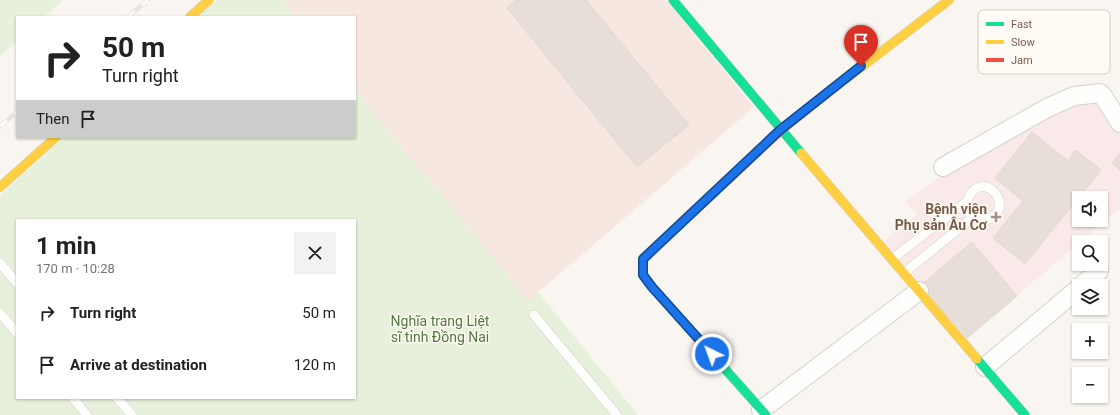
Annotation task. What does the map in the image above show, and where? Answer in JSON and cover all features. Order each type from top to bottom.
[{"type":"street","points":[[191,16],[209,0]]},
{"type":"street","points":[[673,0],[780,130],[1025,415]]},
{"type":"street","points":[[919,291],[763,413],[652,287],[643,275],[643,259],[780,130],[861,66],[949,0]]},
{"type":"street","points":[[943,167],[1047,108],[1074,96],[1100,93],[1120,123]]},
{"type":"street","points":[[0,187],[55,138]]},
{"type":"street","points":[[1090,279],[1099,271]]},
{"type":"street","points":[[985,368],[1072,294]]},
{"type":"lane","points":[[892,259],[967,201],[970,194],[976,188],[991,188],[997,194],[1000,201],[999,209],[995,216],[988,220],[980,220],[973,217],[968,210],[967,201]]},
{"type":"lane","points":[[904,273],[973,217]]},
{"type":"lane","points":[[0,263],[16,282]]},
{"type":"lane","points":[[0,313],[16,332]]},
{"type":"lane","points":[[534,315],[617,415]]},
{"type":"lane","points":[[74,399],[87,415]]},
{"type":"lane","points":[[119,399],[132,415]]},
{"type":"shaded area","points":[[282,0],[666,0],[754,107],[528,301],[356,91],[356,16],[295,16]]},
{"type":"shaded area","name":"Bệnh viện Phụ sản Âu Cơ","points":[[1098,99],[1120,133],[1120,208],[1108,218],[1108,191],[1072,191],[1072,227],[1098,227],[1088,235],[1072,235],[1072,249],[967,338],[884,241],[917,215],[905,202],[943,174],[1077,101]]},
{"type":"green space","points":[[0,0],[63,0],[45,16],[16,16],[16,42],[0,56]]},
{"type":"green space","points":[[217,0],[282,0],[295,16],[199,16]]},
{"type":"green space","name":"Nghĩa trang Liệt sĩ tỉnh Đồng Nai","points":[[356,91],[528,301],[538,292],[638,415],[0,415],[0,195],[63,138],[356,138]]},
{"type":"building","points":[[516,0],[586,0],[689,125],[637,167],[507,8]]},
{"type":"building","points":[[1032,132],[1068,161],[1076,150],[1101,170],[1084,191],[1072,191],[1072,206],[1025,264],[993,238],[1023,201],[995,178]]},
{"type":"building","points":[[1120,153],[1120,170],[1112,163]]},
{"type":"building","points":[[972,242],[1017,296],[967,338],[921,285]]},
{"type":"railway","points":[[129,16],[148,0]]},
{"type":"railway","points":[[0,126],[16,113]]},
{"type":"traffic: fast","points":[[673,0],[801,153]]},
{"type":"traffic: fast","points":[[722,185],[643,259],[643,275],[766,415]]},
{"type":"traffic: fast","points":[[977,359],[1025,415]]},
{"type":"traffic: slow","points":[[191,16],[209,0]]},
{"type":"traffic: slow","points":[[826,94],[949,0]]},
{"type":"traffic: slow","points":[[0,187],[55,138]]},
{"type":"traffic: slow","points":[[801,153],[977,359]]},
{"type":"traffic: jam","points":[[722,185],[781,130],[826,94]]},
{"type":"place","name":"Bệnh viện Phụ sản Âu Cơ","points":[[996,217]]},
{"type":"route","points":[[712,354],[643,275],[643,259],[780,130],[861,66]]}]
